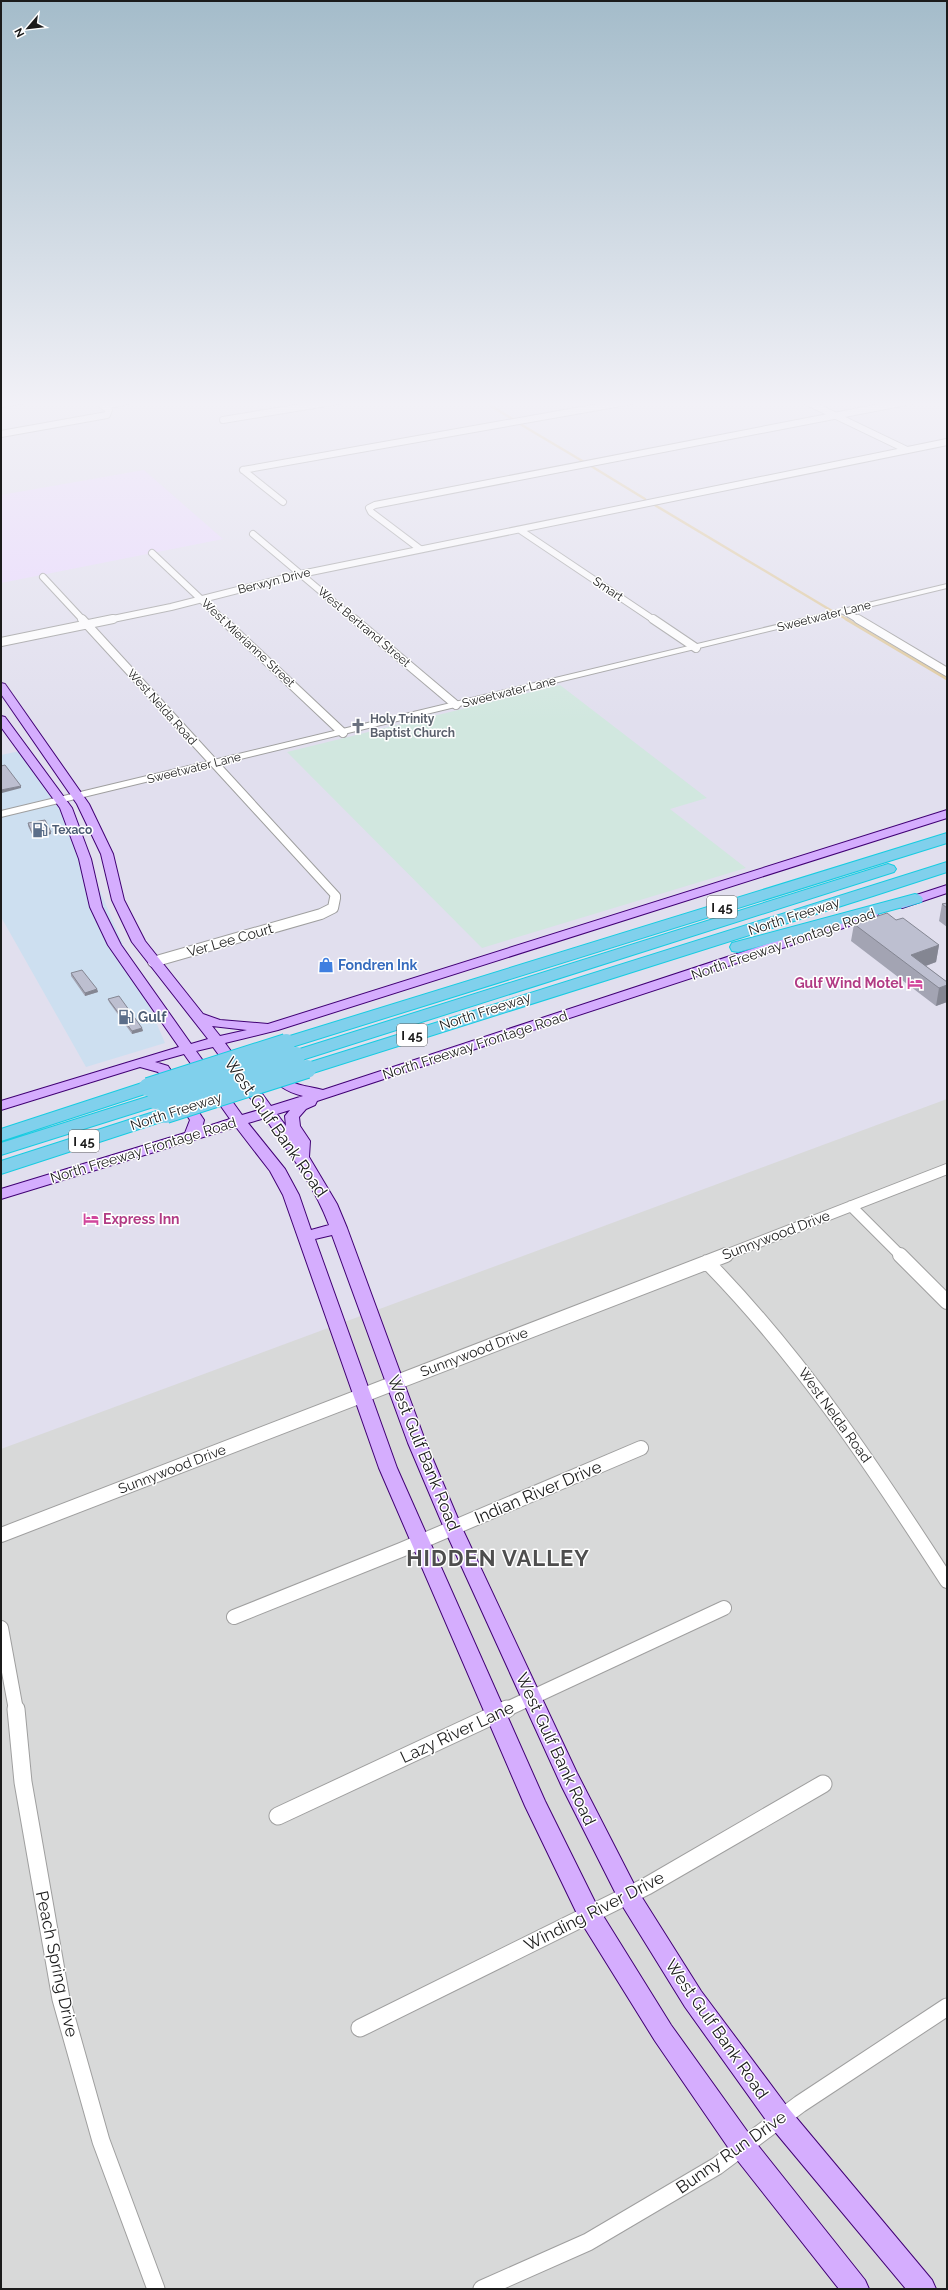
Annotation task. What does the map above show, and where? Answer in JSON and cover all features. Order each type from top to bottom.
[{"type":"highway","name":"North Freeway","points":[[1,1168],[157,1101],[296,1056],[947,838]]},
{"type":"highway","name":"North Freeway","points":[[1,1149],[947,851]]},
{"type":"highway","name":"North Freeway","points":[[296,1056],[517,1001],[737,935],[947,867]]},
{"type":"highway","points":[[517,1001],[638,974],[915,899]]},
{"type":"highway","name":"North Freeway","points":[[1,1135],[157,1101]]},
{"type":"main road","name":"West Gulf Bank Road","points":[[1,686],[77,796],[96,828],[107,854],[118,900],[126,920],[153,962],[217,1042],[266,1112],[301,1157],[318,1183],[339,1228],[417,1443],[453,1528],[569,1780],[628,1895],[693,1999],[780,2118],[923,2289]]},
{"type":"main road","name":"West Gulf Bank Road","points":[[1,719],[66,808],[80,844],[96,907],[106,930],[136,977],[167,1018],[238,1120],[277,1169],[291,1195],[307,1236],[388,1468],[536,1806],[589,1914],[663,2033],[743,2147],[856,2289]]},
{"type":"main road","points":[[1,1106],[188,1049],[273,1027],[947,814]]},
{"type":"main road","name":"North Freeway Frontage Road","points":[[1,1194],[191,1136],[656,988],[947,889]]},
{"type":"main road","points":[[167,1018],[194,1014],[219,1024],[273,1027]]},
{"type":"main road","points":[[273,1027],[259,1040],[260,1048],[274,1073],[287,1085],[299,1091],[313,1093],[328,1092]]},
{"type":"main road","points":[[140,1063],[163,1068],[196,1120],[191,1136]]},
{"type":"main road","points":[[301,1157],[303,1141],[293,1126],[292,1116],[301,1106],[328,1092]]},
{"type":"main road","points":[[307,1236],[339,1228]]},
{"type":"street","points":[[369,508],[371,512],[420,549]]},
{"type":"street","name":"Berwyn Drive","points":[[1,642],[201,599],[301,574],[627,508]]},
{"type":"street","name":"Smart","points":[[520,530],[696,648]]},
{"type":"street","name":"West Bertrand Street","points":[[253,534],[456,705]]},
{"type":"street","name":"West Mierianne Street","points":[[152,553],[343,733]]},
{"type":"street","name":"West Nelda Road","points":[[43,576],[336,896],[333,908],[307,919]]},
{"type":"street","name":"Sweetwater Lane","points":[[1,814],[696,648],[947,586]]},
{"type":"street","points":[[844,611],[947,672]]},
{"type":"street","name":"Ver Lee Court","points":[[153,962],[307,919]]},
{"type":"street","name":"Sunnywood Drive","points":[[1,1535],[947,1169]]},
{"type":"street","points":[[851,1206],[947,1302]]},
{"type":"street","name":"West Nelda Road","points":[[707,1262],[731,1285],[817,1388],[885,1483],[947,1581]]},
{"type":"street","name":"Indian River Drive","points":[[234,1617],[420,1542],[641,1448]]},
{"type":"street","name":"Lazy River Lane","points":[[278,1816],[724,1608]]},
{"type":"street","name":"Peach Spring Drive","points":[[1,1628],[16,1705],[27,1805],[61,1998],[101,2141],[156,2289]]},
{"type":"street","name":"Winding River Drive","points":[[360,2028],[628,1895],[823,1784]]},
{"type":"street","name":"Bunny Run Drive","points":[[482,2289],[588,2242],[717,2166],[780,2118],[860,2063],[947,2007]]},
{"type":"shaded area","points":[[1,508],[187,508],[223,539],[1,583]]},
{"type":"shaded area","points":[[560,685],[707,798],[670,809],[746,868],[482,948],[287,752]]},
{"type":"shaded area","points":[[20,751],[68,816],[165,1043],[86,1067],[1,917],[1,755]]},
{"type":"shaded area","name":"HIDDEN VALLEY","points":[[947,1099],[947,2289],[1,2289],[1,1449]]},
{"type":"building","points":[[5,765],[21,786],[1,790],[1,766]]},
{"type":"building","name":"Texaco","points":[[45,820],[51,832],[33,835],[28,823]]},
{"type":"building","points":[[947,903],[947,908],[942,904]]},
{"type":"building","points":[[887,913],[896,920],[903,918],[939,945],[911,955],[947,982],[947,985],[939,988],[854,924]]},
{"type":"building","points":[[82,970],[97,989],[85,993],[71,973]]},
{"type":"building","name":"Gulf","points":[[119,996],[142,1028],[132,1031],[108,999]]},
{"type":"waterway","points":[[659,508],[832,611]]},
{"type":"waterway","points":[[841,616],[848,620]]},
{"type":"waterway","points":[[846,619],[947,679]]},
{"type":"place","name":"Holy Trinity Baptist Church","points":[[358,726]]},
{"type":"place","name":"Texaco","points":[[40,830]]},
{"type":"place","name":"Fondren Ink","points":[[326,965]]},
{"type":"place","name":"Gulf Wind Motel","points":[[915,983]]},
{"type":"place","name":"Gulf","points":[[126,1017]]},
{"type":"place","name":"Express Inn","points":[[91,1219]]},
{"type":"district","name":"HIDDEN VALLEY","points":[[498,1558]]}]
